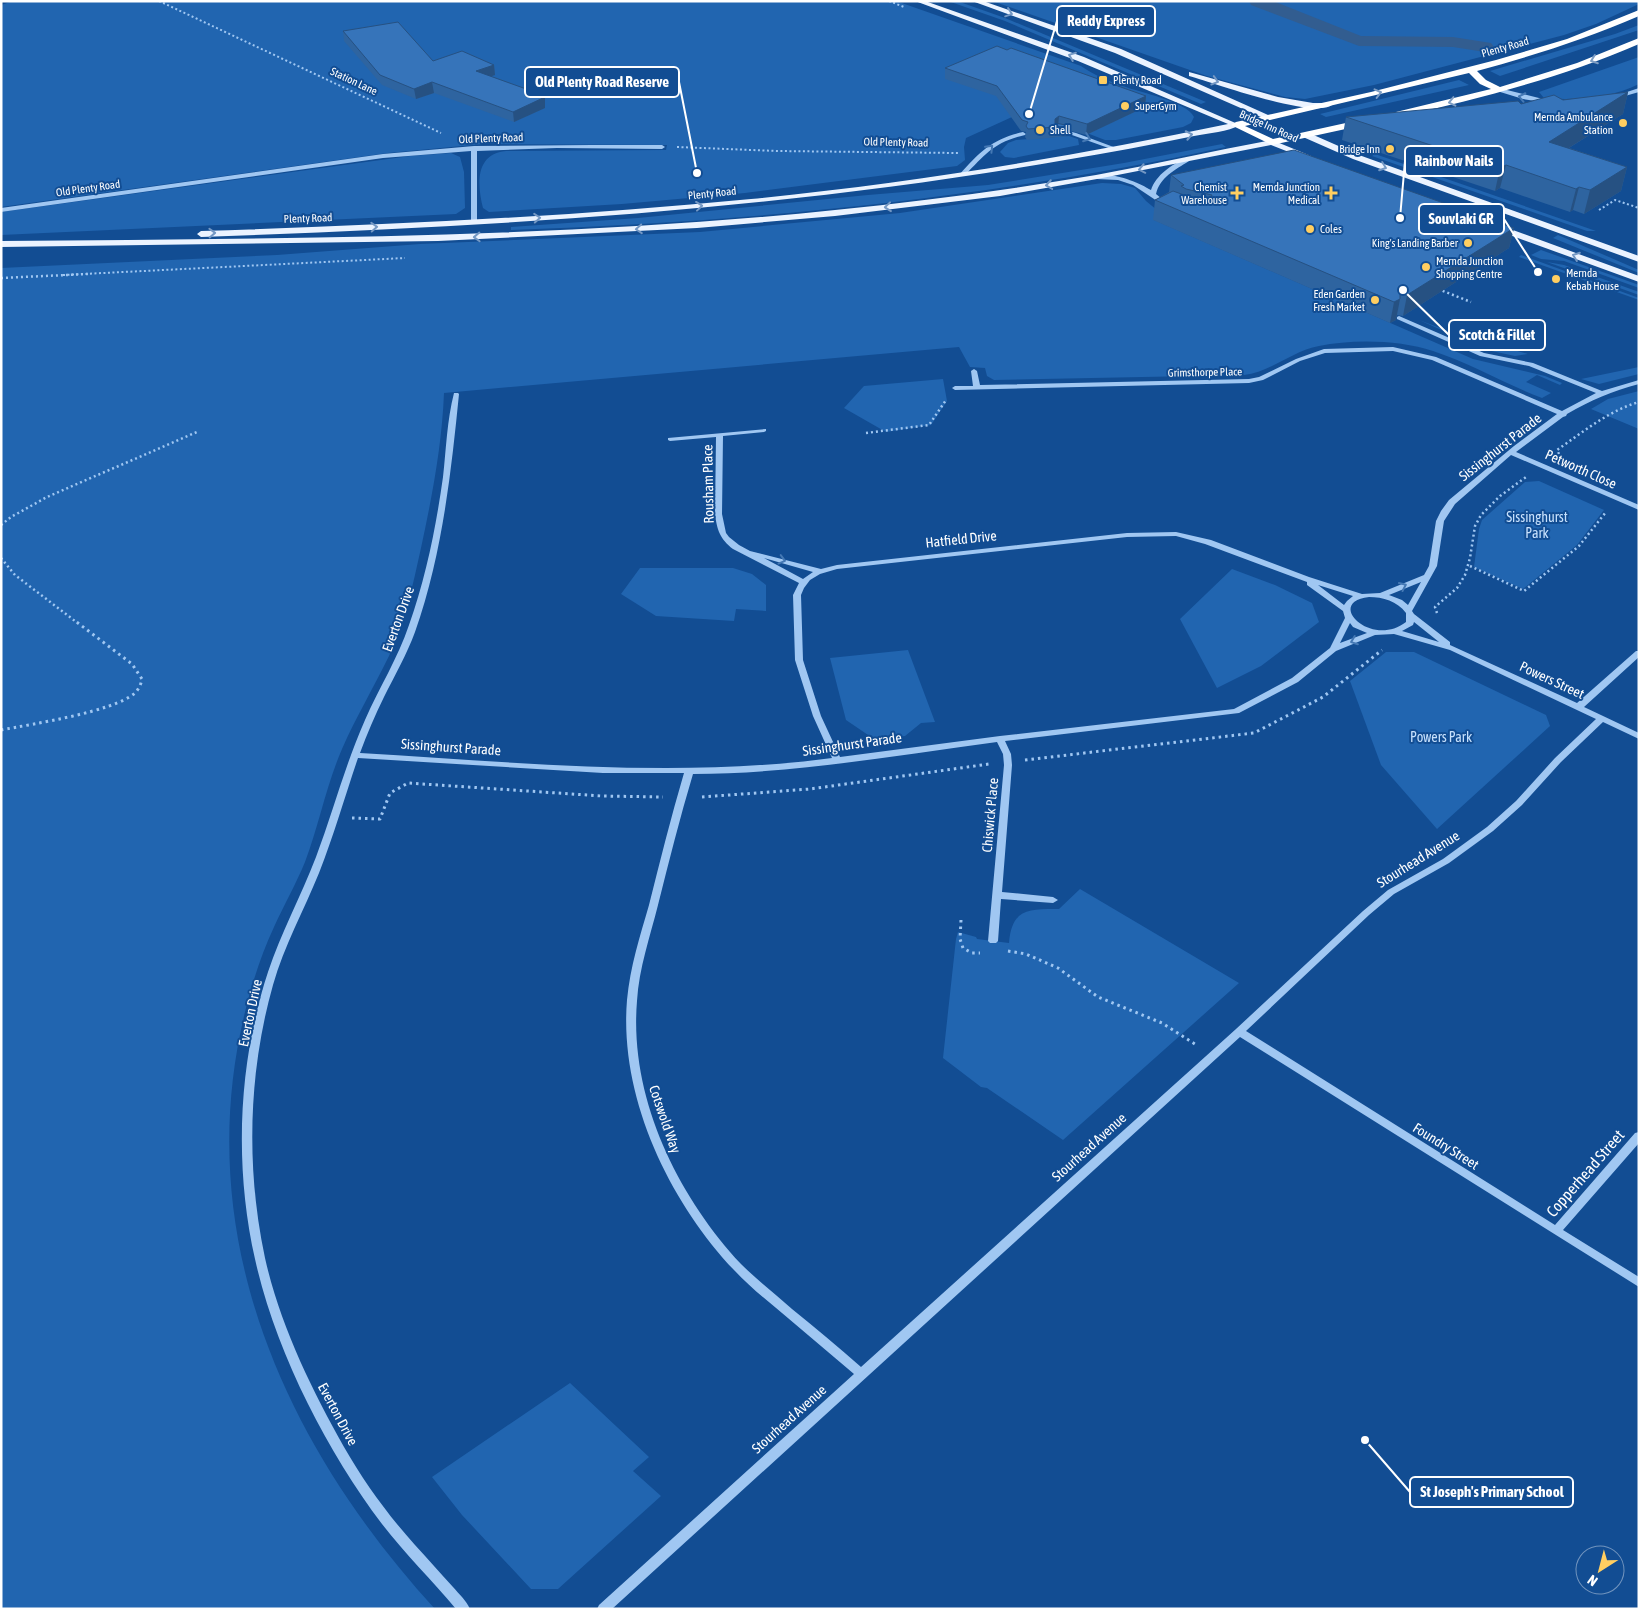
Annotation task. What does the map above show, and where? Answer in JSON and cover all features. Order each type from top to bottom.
[{"type":"highway","name":"Plenty Road","points":[[1236,125],[1331,105],[1471,70],[1581,38],[1639,13]]},
{"type":"highway","points":[[1389,117],[1500,90],[1588,62],[1639,42]]},
{"type":"highway","points":[[1471,70],[1483,82],[1500,90]]},
{"type":"highway","name":"Bridge Inn Road","points":[[1270,118],[1306,135]]},
{"type":"highway","name":"Plenty Road","points":[[1272,142],[1370,121]]},
{"type":"highway","name":"Bridge Inn Road","points":[[1236,125],[1272,142]]},
{"type":"main road","name":"Bridge Inn Road","points":[[918,1],[1081,59],[1236,125]]},
{"type":"main road","name":"Bridge Inn Road","points":[[975,1],[1118,51],[1270,118]]},
{"type":"main road","points":[[1118,51],[1275,98],[1314,105],[1331,105]]},
{"type":"main road","name":"Plenty Road","points":[[4,244],[156,235],[474,222],[703,206],[820,194],[963,174],[1116,149],[1236,125]]},
{"type":"main road","name":"Bridge Inn Road","points":[[1306,135],[1356,157],[1639,259]]},
{"type":"main road","name":"Bridge Inn Road","points":[[1272,142],[1318,161]]},
{"type":"main road","name":"Plenty Road","points":[[4,244],[438,238],[646,229],[844,212],[963,198],[1098,177],[1272,142]]},
{"type":"main road","points":[[1491,225],[1639,279]]},
{"type":"street","points":[[1500,90],[1523,98],[1555,102]]},
{"type":"street","points":[[1608,98],[1639,90]]},
{"type":"street","points":[[1058,132],[1074,134],[1116,149]]},
{"type":"street","points":[[963,174],[1000,139],[1024,134]]},
{"type":"street","name":"Old Plenty Road","points":[[1,210],[383,156],[474,148],[662,147]]},
{"type":"street","points":[[474,148],[474,222]]},
{"type":"street","points":[[1153,194],[1154,187],[1159,179],[1187,160]]},
{"type":"street","points":[[1098,177],[1119,177],[1136,184],[1153,194],[1172,210]]},
{"type":"street","points":[[1398,318],[1482,355],[1531,364],[1601,393]]},
{"type":"street","name":"Grimsthorpe Place","points":[[955,388],[1249,381],[1261,379],[1298,360],[1324,351],[1393,349],[1434,358],[1564,415]]},
{"type":"street","points":[[974,371],[977,387]]},
{"type":"street","name":"Sissinghurst Parade","points":[[1410,613],[1425,576],[1433,566],[1440,521],[1452,502],[1512,453],[1564,415],[1601,393],[1639,382]]},
{"type":"street","name":"Everton Drive","points":[[456,394],[448,475],[427,578],[415,622],[403,652],[369,719],[316,869],[268,986],[247,1101],[248,1168],[254,1224],[266,1277],[283,1331],[314,1402],[349,1466],[387,1521],[464,1609]]},
{"type":"street","name":"Rousham Place","points":[[670,439],[764,430]]},
{"type":"street","name":"Rousham Place","points":[[720,434],[720,522],[722,532],[727,540],[745,552],[803,582]]},
{"type":"street","name":"Petworth Close","points":[[1512,453],[1639,508]]},
{"type":"street","name":"Hatfield Drive","points":[[803,582],[808,576],[837,567],[1162,533],[1189,536],[1208,542],[1306,579],[1361,596]]},
{"type":"street","name":"Rousham Place","points":[[745,552],[764,555],[820,571]]},
{"type":"street","points":[[1380,596],[1425,576]]},
{"type":"street","name":"Hatfield Drive","points":[[1306,579],[1347,614]]},
{"type":"street","points":[[803,582],[796,595],[799,660],[817,716],[837,760]]},
{"type":"street","points":[[1347,614],[1360,627],[1376,632],[1396,632],[1408,626],[1410,613],[1397,601],[1380,596],[1361,596]]},
{"type":"street","name":"Sissinghurst Parade","points":[[1333,649],[1350,602],[1361,596]]},
{"type":"street","name":"Powers Street","points":[[1410,613],[1453,648]]},
{"type":"street","name":"Sissinghurst Parade","points":[[355,755],[603,770],[689,772],[785,767],[1236,711],[1294,680],[1333,649],[1376,632]]},
{"type":"street","name":"Powers Street","points":[[1396,632],[1453,648],[1639,736]]},
{"type":"street","points":[[1578,707],[1639,653]]},
{"type":"street","name":"Stourhead Avenue","points":[[603,1609],[1391,892],[1446,861],[1496,825],[1602,718]]},
{"type":"street","name":"Chiswick Place","points":[[993,941],[1008,765],[1007,754],[1000,739]]},
{"type":"street","name":"Cotswold Way","points":[[689,772],[634,985],[631,1013],[633,1053],[640,1098],[653,1136],[670,1171],[700,1223],[734,1263],[753,1281],[860,1374]]},
{"type":"street","points":[[997,895],[1053,900]]},
{"type":"street","name":"Foundry Street","points":[[1239,1032],[1639,1283]]},
{"type":"street","name":"Copperhead Street","points":[[1556,1231],[1639,1136]]},
{"type":"path","name":"Station Lane","points":[[159,1],[474,148]]},
{"type":"path","name":"Old Plenty Road","points":[[662,147],[907,153],[985,152]]},
{"type":"path","points":[[1599,210],[1615,200],[1639,208]]},
{"type":"path","points":[[1602,203],[1607,205]]},
{"type":"path","points":[[1432,294],[1447,284]]},
{"type":"path","points":[[1437,289],[1471,302]]},
{"type":"path","points":[[866,433],[929,425],[944,400],[953,400]]},
{"type":"path","points":[[1,525],[11,517],[47,498],[198,432]]},
{"type":"path","points":[[1436,607],[1465,579],[1470,566],[1524,591],[1579,546],[1607,510]]},
{"type":"path","points":[[1,558],[15,575],[27,585],[132,664],[142,679],[137,691],[118,702],[1,730]]},
{"type":"path","points":[[380,819],[390,793],[408,783],[602,796],[682,797],[782,792],[980,765]]},
{"type":"path","points":[[961,920],[960,944],[962,948],[977,953],[986,952]]},
{"type":"path","points":[[1003,950],[1026,954],[1058,968],[1098,997],[1162,1023],[1214,1055]]},
{"type":"green space","points":[[13,1],[896,1],[1081,66],[1112,82],[1182,106],[1194,117],[1191,123],[1183,127],[1116,140],[1105,140],[1027,110],[966,138],[964,147],[965,160],[957,166],[745,193],[622,204],[489,212],[483,208],[479,180],[488,158],[496,153],[506,151],[666,150],[667,145],[483,144],[388,153],[1,207],[1,5]]},
{"type":"green space","points":[[948,1],[957,1],[1005,18],[1206,102],[1201,104],[1005,21]]},
{"type":"green space","points":[[992,1],[1639,1],[1639,4],[1596,24],[1564,35],[1374,85],[1305,99],[1285,97],[1207,76]]},
{"type":"green space","points":[[1639,25],[1639,30],[1500,76],[1490,71],[1615,34]]},
{"type":"green space","points":[[1639,57],[1639,84],[1617,93],[1568,99],[1544,98],[1539,92]]},
{"type":"green space","points":[[1459,80],[1469,85],[1326,117],[1320,114]]},
{"type":"green space","points":[[1069,136],[1078,139],[1079,145],[1014,158],[1005,157],[1000,152],[1008,143],[1016,140]]},
{"type":"green space","points":[[1222,144],[1226,147],[1138,165],[960,194],[871,205],[691,221],[511,230],[511,227],[638,218],[988,185],[1124,163]]},
{"type":"green space","points":[[451,153],[460,157],[464,172],[465,208],[456,214],[1,235],[1,212],[410,156]]},
{"type":"green space","points":[[1375,154],[1596,231],[1587,231],[1372,156]]},
{"type":"green space","points":[[1102,183],[1121,184],[1135,188],[1146,201],[1163,215],[1154,220],[1473,359],[1545,376],[1562,383],[1560,385],[1537,375],[1526,382],[1551,393],[1542,398],[1460,361],[1420,347],[1391,343],[1347,342],[1309,349],[1263,370],[1244,375],[994,380],[987,376],[985,368],[970,367],[959,347],[444,393],[439,451],[433,490],[404,617],[389,656],[342,749],[331,777],[305,862],[270,937],[258,967],[246,1008],[232,1092],[230,1174],[241,1254],[262,1331],[294,1406],[334,1477],[381,1545],[435,1609],[1,1609],[1,268],[277,255],[420,244],[700,232],[900,213]]},
{"type":"green space","points":[[1558,235],[1639,270],[1639,273],[1553,238]]},
{"type":"green space","points":[[1541,250],[1639,285],[1639,288],[1564,261],[1541,259],[1531,255]]},
{"type":"green space","points":[[1521,255],[1639,298],[1639,300],[1519,257]]},
{"type":"green space","points":[[1547,262],[1564,265],[1639,292],[1639,295]]},
{"type":"green space","points":[[1419,320],[1448,331],[1528,354],[1515,356],[1487,350]]},
{"type":"green space","points":[[1457,322],[1533,351],[1449,327]]},
{"type":"green space","points":[[1639,367],[1639,374],[1599,384],[1581,379]]},
{"type":"green space","points":[[943,379],[947,401],[931,425],[886,432],[844,408],[864,386]]},
{"type":"green space","points":[[1639,391],[1639,429],[1591,409],[1608,399]]},
{"type":"green space","name":"Sissinghurst Park","points":[[1539,481],[1604,510],[1577,545],[1523,589],[1474,567],[1479,529],[1482,520],[1525,482]]},
{"type":"green space","points":[[640,568],[733,568],[752,574],[766,585],[766,611],[736,609],[734,621],[656,616],[621,594]]},
{"type":"green space","points":[[1232,569],[1275,585],[1312,603],[1319,622],[1261,666],[1217,688],[1180,619]]},
{"type":"green space","points":[[908,650],[935,722],[921,723],[905,736],[874,739],[846,720],[830,658]]},
{"type":"green space","name":"Powers Park","points":[[1386,652],[1414,652],[1546,715],[1550,726],[1437,829],[1381,765],[1350,681]]},
{"type":"green space","points":[[1080,889],[1239,983],[1063,1140],[987,1088],[981,1087],[943,1058],[958,932],[976,937],[977,939],[1009,943],[1011,931],[1018,917],[1024,913],[1039,909],[1059,909]]},
{"type":"green space","points":[[570,1383],[649,1457],[633,1471],[661,1496],[558,1589],[531,1589],[462,1515],[432,1477]]},
{"type":"building","points":[[398,22],[433,61],[462,51],[494,65],[476,71],[545,97],[513,112],[432,82],[414,89],[380,75],[343,31]]},
{"type":"building","points":[[997,46],[1007,50],[1011,48],[1146,96],[1087,124],[1059,116],[1055,119],[1055,123],[1071,126],[1028,129],[1026,126],[1028,122],[1022,120],[997,86],[945,68]]},
{"type":"building","points":[[1628,92],[1549,142],[1627,167],[1590,190],[1579,187],[1576,189],[1506,165],[1500,168],[1346,117],[1518,101],[1521,104],[1554,95],[1563,100]]},
{"type":"building","points":[[1294,150],[1514,228],[1407,295],[1400,294],[1400,299],[1394,302],[1155,200],[1173,191],[1198,200],[1211,200],[1212,195],[1186,189],[1181,186],[1184,185],[1171,175]]},
{"type":"waterway","points":[[1257,1],[1359,41],[1453,42],[1485,47]]},
{"type":"place","name":"Plenty Road","points":[[1103,80]]},
{"type":"place","name":"SuperGym","points":[[1125,106]]},
{"type":"place","name":"Reddy Express","points":[[1029,114]]},
{"type":"place","name":"Mernda Ambulance Station","points":[[1623,123]]},
{"type":"place","name":"Shell","points":[[1040,130]]},
{"type":"place","name":"Bridge Inn","points":[[1390,149]]},
{"type":"place","name":"Old Plenty Road Reserve","points":[[697,173]]},
{"type":"place","name":"Chemist Warehouse","points":[[1237,193]]},
{"type":"place","name":"Mernda Junction Medical","points":[[1331,193]]},
{"type":"place","name":"Rainbow Nails","points":[[1400,218]]},
{"type":"place","name":"Coles","points":[[1310,229]]},
{"type":"place","name":"King's Landing Barber","points":[[1468,243]]},
{"type":"place","name":"Mernda Junction Shopping Centre","points":[[1426,267]]},
{"type":"place","name":"Souvlaki GR","points":[[1538,272]]},
{"type":"place","name":"Mernda Kebab House","points":[[1556,279]]},
{"type":"place","name":"Scotch & Fillet","points":[[1403,290]]},
{"type":"place","name":"Eden Garden Fresh Market","points":[[1375,300]]},
{"type":"place","name":"St Joseph's Primary School","points":[[1365,1440]]}]
